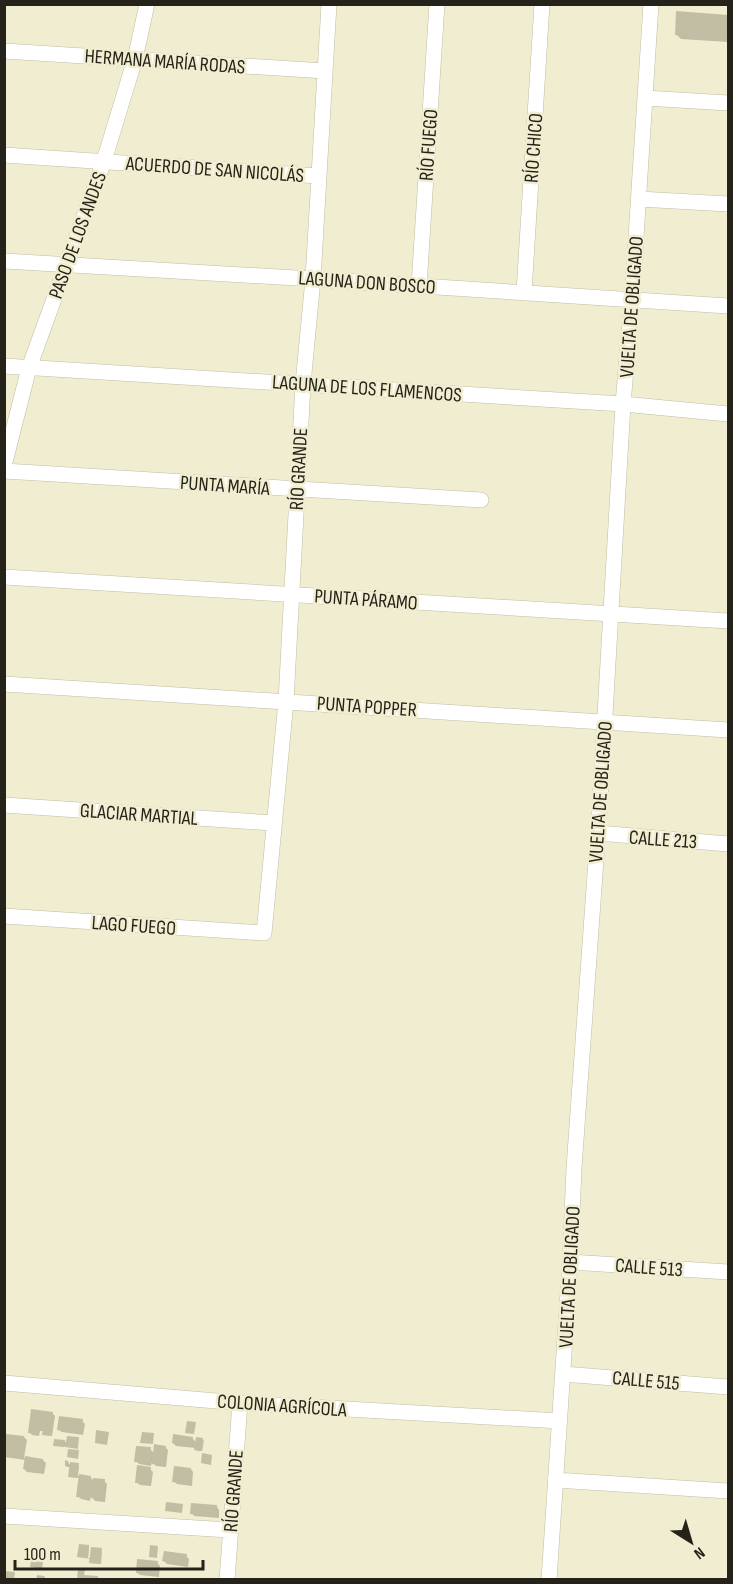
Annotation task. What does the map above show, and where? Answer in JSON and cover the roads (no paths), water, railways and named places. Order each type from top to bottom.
[{"type":"street","name":"PASO DE LOS ANDES","points":[[4,466],[29,368],[104,161],[135,59],[147,4]]},
{"type":"street","name":"RÍO GRANDE","points":[[264,933],[286,701],[303,384],[313,279],[329,4]]},
{"type":"street","name":"RÍO FUEGO","points":[[419,286],[437,4]]},
{"type":"street","name":"RÍO CHICO","points":[[524,292],[542,4]]},
{"type":"street","name":"VUELTA DE OBLIGADO","points":[[549,1580],[574,1168],[598,833],[623,404],[651,4]]},
{"type":"street","name":"HERMANA MARÍA RODAS","points":[[4,51],[325,71]]},
{"type":"street","points":[[645,98],[729,102]]},
{"type":"street","name":"ACUERDO DE SAN NICOLÁS","points":[[4,155],[319,176]]},
{"type":"street","points":[[639,199],[729,204]]},
{"type":"street","name":"LAGUNA DON BOSCO","points":[[4,261],[729,306]]},
{"type":"street","name":"LAGUNA DE LOS FLAMENCOS","points":[[4,366],[623,404],[729,414]]},
{"type":"street","name":"PUNTA MARÍA","points":[[4,471],[481,500]]},
{"type":"street","name":"PUNTA PÁRAMO","points":[[4,577],[729,621]]},
{"type":"street","name":"PUNTA POPPER","points":[[4,684],[729,730]]},
{"type":"street","name":"GLACIAR MARTIAL","points":[[4,805],[273,823]]},
{"type":"street","name":"CALLE 213","points":[[598,833],[729,844]]},
{"type":"street","name":"LAGO FUEGO","points":[[4,916],[264,933]]},
{"type":"street","name":"CALLE 513","points":[[570,1262],[729,1272]]},
{"type":"street","name":"CALLE 515","points":[[563,1374],[729,1387]]},
{"type":"street","name":"COLONIA AGRÍCOLA","points":[[4,1383],[240,1403],[560,1421]]},
{"type":"street","name":"RÍO GRANDE","points":[[227,1580],[240,1403]]},
{"type":"street","points":[[555,1480],[729,1491]]},
{"type":"street","points":[[4,1516],[229,1530]]}]
